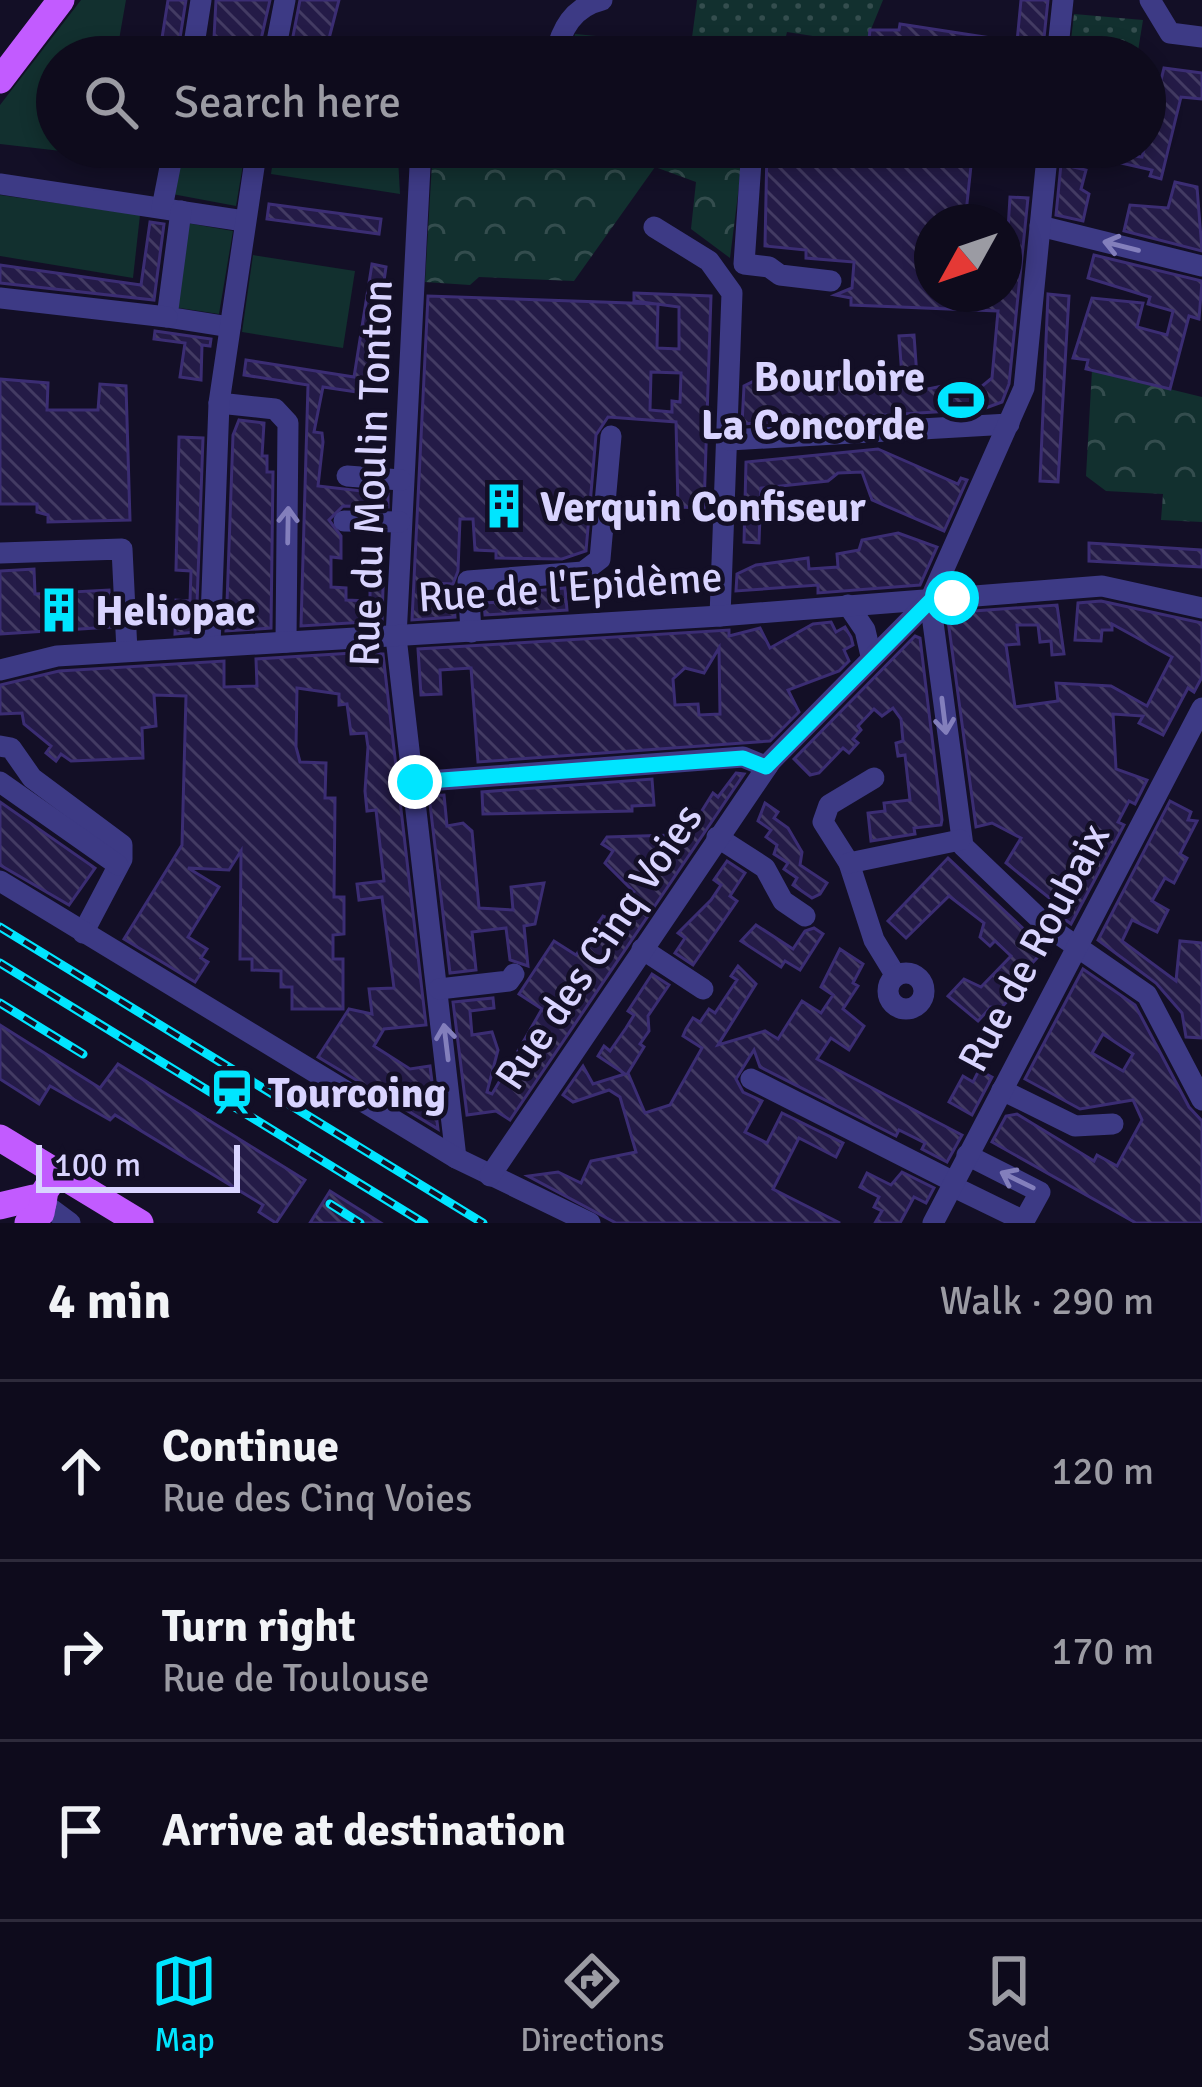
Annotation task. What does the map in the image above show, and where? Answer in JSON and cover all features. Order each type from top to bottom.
[{"type":"main road","points":[[0,51],[40,0]]},
{"type":"main road","points":[[0,80],[61,0]]},
{"type":"main road","points":[[0,1125],[57,1173]]},
{"type":"main road","points":[[0,1138],[140,1223]]},
{"type":"main road","points":[[36,1213],[57,1173]]},
{"type":"main road","points":[[0,1206],[33,1198],[36,1213]]},
{"type":"street","points":[[196,36],[202,0]]},
{"type":"street","points":[[278,36],[285,0]]},
{"type":"street","points":[[559,36],[578,13],[602,0]]},
{"type":"street","points":[[1059,36],[1063,0]]},
{"type":"street","points":[[1150,0],[1169,33],[1202,37]]},
{"type":"street","points":[[166,317],[173,168]]},
{"type":"street","points":[[210,646],[220,403],[253,168]]},
{"type":"street","name":"Rue du Moulin Tonton","points":[[420,168],[396,637],[456,1158]]},
{"type":"street","points":[[730,286],[743,279],[751,168]]},
{"type":"street","name":"Rue des Cinq Voies","points":[[490,1176],[766,767],[931,600],[1025,383],[1046,168]]},
{"type":"street","points":[[0,184],[244,221]]},
{"type":"street","points":[[1040,226],[1202,266]]},
{"type":"street","points":[[654,227],[709,261],[730,286],[729,440],[720,616]]},
{"type":"street","points":[[744,264],[769,267],[780,275],[831,280]]},
{"type":"street","points":[[0,298],[230,327]]},
{"type":"street","points":[[220,403],[275,410],[288,423],[286,642]]},
{"type":"street","points":[[729,440],[1010,424]]},
{"type":"street","points":[[471,632],[468,581],[583,572],[597,563],[603,549],[611,436]]},
{"type":"street","points":[[347,476],[401,480]]},
{"type":"street","points":[[344,521],[400,522]]},
{"type":"street","points":[[0,553],[122,549],[127,651]]},
{"type":"street","name":"Rue de l'Epidème","points":[[0,670],[57,656],[720,616],[1110,585],[1202,608]]},
{"type":"street","points":[[931,600],[960,840],[1047,926],[1147,995],[1202,1100]]},
{"type":"street","points":[[848,605],[865,630],[871,656]]},
{"type":"street","name":"Rue de Roubaix","points":[[933,1223],[1202,708]]},
{"type":"street","points":[[0,746],[17,754],[32,778],[117,837],[124,850],[83,933]]},
{"type":"street","points":[[415,782],[743,758],[766,767]]},
{"type":"street","points":[[874,778],[824,812],[825,827],[849,863],[874,940],[896,976]]},
{"type":"street","points":[[0,782],[118,865]]},
{"type":"street","points":[[717,837],[765,868],[782,901],[805,916]]},
{"type":"street","points":[[849,863],[960,840]]},
{"type":"street","points":[[0,881],[456,1158],[590,1223]]},
{"type":"street","points":[[641,950],[703,989]]},
{"type":"street","points":[[439,989],[509,981],[514,974]]},
{"type":"street","points":[[751,1079],[1024,1221],[1040,1192],[968,1156]]},
{"type":"street","points":[[1002,1090],[1076,1126],[1113,1124]]},
{"type":"street","points":[[36,1213],[70,1223]]},
{"type":"green space","points":[[81,0],[126,0],[120,36],[53,36]]},
{"type":"green space","points":[[697,0],[883,0],[868,36],[787,32],[786,36],[692,36]]},
{"type":"green space","points":[[1074,14],[1143,20],[1140,36],[1071,36]]},
{"type":"green space","points":[[36,58],[36,148],[0,144],[0,105]]},
{"type":"green space","points":[[176,168],[242,168],[236,206],[172,194]]},
{"type":"green space","points":[[272,168],[399,168],[400,194],[271,174]]},
{"type":"green space","points":[[432,168],[654,168],[574,281],[479,277],[470,285],[425,282]]},
{"type":"green space","points":[[658,168],[741,168],[730,258],[691,229],[696,182]]},
{"type":"green space","points":[[0,195],[140,215],[133,278],[0,256]]},
{"type":"green space","points":[[187,223],[233,231],[219,314],[173,307]]},
{"type":"green space","points":[[253,255],[355,271],[343,348],[242,332]]},
{"type":"green space","points":[[1092,370],[1202,397],[1202,522],[1161,520],[1163,494],[1106,491],[1086,476]]},
{"type":"building","points":[[168,0],[186,0],[180,36],[162,36]]},
{"type":"building","points":[[216,0],[270,0],[262,36],[214,36]]},
{"type":"building","points":[[300,0],[339,0],[330,36],[293,36]]},
{"type":"building","points":[[1021,0],[1048,0],[1044,36],[1018,36]]},
{"type":"building","points":[[900,24],[978,36],[869,36],[870,30],[899,30]]},
{"type":"building","points":[[1166,68],[1202,73],[1202,99],[1181,97],[1166,158]]},
{"type":"building","points":[[767,168],[971,168],[967,204],[914,204],[914,308],[851,305],[851,298],[835,295],[852,288],[854,262],[806,258],[806,250],[765,246]]},
{"type":"building","points":[[1061,168],[1086,170],[1081,189],[1089,194],[1083,221],[1056,215]]},
{"type":"building","points":[[1143,168],[1164,168],[1161,179],[1150,176],[1152,170]]},
{"type":"building","points":[[1175,182],[1197,187],[1202,251],[1124,231],[1130,205],[1168,208]]},
{"type":"building","points":[[1010,197],[1028,198],[1022,257],[1022,204],[1010,204]]},
{"type":"building","points":[[269,204],[381,219],[379,234],[267,219]]},
{"type":"building","points":[[150,222],[164,224],[154,300],[0,283],[0,265],[141,285]]},
{"type":"building","points":[[1094,255],[1202,281],[1199,319],[1189,316],[1170,389],[1086,369],[1088,360],[1073,358],[1092,298],[1143,303],[1137,327],[1167,335],[1173,311],[1148,304],[1150,297],[1088,278]]},
{"type":"building","points":[[372,264],[386,267],[370,380],[359,378],[357,392],[323,387],[314,432],[322,433],[323,442],[318,486],[388,494],[388,507],[343,506],[329,520],[341,536],[341,558],[331,557],[331,587],[346,588],[346,600],[370,601],[370,588],[383,588],[382,621],[301,626],[308,385],[244,375],[246,360],[354,377]]},
{"type":"building","points":[[634,293],[711,296],[704,508],[678,507],[676,422],[608,417],[596,435],[586,551],[562,559],[496,558],[496,551],[475,550],[473,519],[460,519],[453,584],[433,583],[432,607],[454,605],[455,617],[412,620],[428,296],[656,304],[634,301]],"holes":[[[658,304],[679,307],[679,349],[657,348]],[[651,372],[681,373],[680,402],[672,401],[672,412],[650,410]]]},
{"type":"building","points":[[1048,294],[1069,296],[1058,482],[1040,481]]},
{"type":"building","points":[[998,312],[1016,312],[1009,384],[1002,402],[983,409],[742,424],[744,386],[762,377],[849,369],[847,380],[902,377],[899,336],[914,335],[918,391],[967,381],[968,388],[981,387],[992,378]]},
{"type":"building","points":[[155,331],[211,339],[210,346],[202,345],[201,380],[180,377],[185,343],[154,339]]},
{"type":"building","points":[[0,379],[48,383],[47,410],[98,410],[100,384],[126,386],[130,520],[48,522],[48,515],[37,512],[37,504],[0,504]]},
{"type":"building","points":[[239,420],[264,423],[262,456],[267,456],[267,472],[273,472],[271,628],[226,631],[233,435]]},
{"type":"building","points":[[179,437],[203,438],[196,632],[175,634],[176,600],[190,601],[191,571],[176,570]]},
{"type":"building","points":[[878,449],[958,484],[961,478],[967,480],[944,531],[872,500],[862,472],[838,473],[828,481],[761,488],[759,543],[744,542],[746,462]]},
{"type":"building","points":[[898,533],[937,547],[920,585],[818,593],[818,585],[736,591],[737,574],[756,565],[808,558],[809,569],[838,567],[837,554],[859,550],[862,540]]},
{"type":"building","points":[[1089,543],[1202,550],[1202,567],[1089,561]]},
{"type":"building","name":"Heliopac","points":[[34,569],[35,594],[109,590],[111,627],[0,634],[0,571]]},
{"type":"building","points":[[565,588],[567,610],[485,615],[484,603],[534,600],[534,591]]},
{"type":"building","points":[[1101,601],[1202,623],[1202,677],[1194,692],[1188,688],[1163,735],[1139,723],[1143,716],[1113,714],[1116,769],[1147,780],[1135,804],[1129,801],[1118,822],[1124,825],[1071,924],[1052,910],[1052,900],[1006,863],[1021,838],[992,823],[976,827],[947,613],[1057,605],[1064,654],[1052,655],[1051,641],[1040,642],[1038,625],[1017,625],[1019,644],[1006,645],[1015,707],[1058,701],[1056,683],[1111,686],[1147,706],[1172,657],[1112,624],[1112,630],[1102,630],[1101,641],[1075,640],[1078,603]]},
{"type":"building","points":[[831,622],[836,632],[845,627],[853,645],[844,650],[849,661],[839,671],[788,690],[799,712],[770,741],[478,762],[471,668],[440,670],[441,694],[421,695],[418,649],[729,630],[729,636],[760,628],[770,648],[813,624]],"holes":[[[719,648],[720,714],[699,715],[698,704],[675,705],[673,679],[685,668],[704,673]]]},
{"type":"building","points":[[915,636],[920,638],[941,825],[871,841],[868,813],[885,811],[884,803],[910,800],[905,755],[898,756],[896,743],[903,741],[901,719],[893,708],[882,716],[874,709],[858,726],[861,730],[853,739],[858,743],[849,753],[843,748],[819,773],[810,775],[794,759]]},
{"type":"building","points":[[383,654],[426,1025],[384,1029],[374,1046],[410,1069],[430,1066],[438,1129],[318,1057],[349,1009],[372,1014],[369,989],[394,988],[382,897],[359,900],[357,884],[384,881],[376,810],[367,811],[366,733],[351,734],[347,704],[339,705],[339,694],[297,688],[296,747],[300,762],[326,763],[325,798],[335,798],[334,897],[344,897],[344,934],[333,935],[333,959],[343,959],[343,1009],[292,1009],[292,987],[281,987],[281,971],[252,970],[252,959],[240,959],[241,851],[229,870],[188,868],[219,887],[188,937],[207,949],[201,958],[208,962],[195,982],[124,939],[182,845],[186,696],[154,695],[156,726],[142,728],[143,758],[71,761],[61,754],[56,761],[46,753],[51,746],[24,724],[22,713],[0,714],[0,685],[59,671],[224,661],[224,687],[257,686],[256,659]]},
{"type":"building","points":[[736,773],[744,774],[510,1120],[496,1111],[467,1115],[453,1002],[493,998],[494,1008],[470,1011],[472,1035],[492,1032],[498,1050],[487,1092],[492,1094],[502,1077],[516,1086],[532,1059],[518,1051],[542,1009],[519,994],[554,941],[576,955],[603,916],[615,921],[634,892],[605,863],[613,851],[602,844],[607,837],[674,835],[679,827],[688,833],[713,793],[718,797]]},
{"type":"building","points":[[652,779],[654,805],[632,806],[632,811],[483,814],[482,792]]},
{"type":"building","points":[[444,795],[447,826],[463,823],[472,831],[479,908],[513,910],[511,887],[544,883],[535,924],[524,926],[528,966],[510,960],[506,928],[472,932],[476,970],[450,973],[429,796]]},
{"type":"building","points":[[1170,801],[1191,812],[1188,820],[1197,821],[1180,854],[1187,858],[1174,883],[1165,878],[1152,901],[1168,910],[1157,932],[1132,920],[1122,941],[1176,981],[1180,941],[1202,943],[1202,1038],[1186,1037],[1182,1013],[1156,983],[1098,940]]},
{"type":"building","points":[[0,802],[95,868],[69,905],[0,865]]},
{"type":"building","points":[[765,803],[778,812],[774,818],[788,828],[802,852],[800,865],[827,883],[820,894],[812,898],[793,885],[797,878],[784,869],[788,863],[774,854],[777,845],[766,837],[771,830],[758,821]]},
{"type":"building","points":[[948,858],[1045,949],[1026,970],[1028,979],[999,1010],[991,1007],[978,1021],[948,996],[964,979],[981,987],[1011,956],[995,941],[990,946],[980,937],[984,923],[949,896],[906,938],[888,921]]},
{"type":"building","points":[[727,861],[745,873],[730,896],[737,901],[693,965],[675,953],[685,938],[678,933],[711,900],[721,885],[714,880]]},
{"type":"building","points":[[756,925],[793,949],[805,931],[814,928],[823,934],[800,970],[785,961],[781,967],[741,941]]},
{"type":"building","points":[[840,949],[863,964],[853,983],[858,986],[843,1009],[864,1026],[849,1050],[831,1038],[817,1059],[962,1135],[947,1162],[922,1149],[925,1143],[899,1130],[896,1136],[760,1067],[754,1050],[736,1079],[743,1092],[762,1101],[745,1132],[767,1143],[782,1113],[843,1143],[836,1157],[799,1138],[773,1189],[840,1223],[616,1223],[528,1176],[558,1172],[581,1183],[591,1161],[636,1152],[620,1097],[609,1090],[573,1102],[563,1095],[583,1066],[593,1084],[625,1074],[598,1056],[604,1046],[610,1051],[626,1028],[634,1015],[628,1011],[652,974],[669,985],[648,1016],[649,1031],[640,1044],[644,1047],[628,1073],[645,1113],[670,1105],[702,1048],[683,1036],[686,1029],[693,1018],[700,1022],[709,1009],[715,1013],[737,980],[731,976],[738,966],[756,984],[718,1045],[765,1031],[778,1039],[802,1001],[821,1013],[833,995],[821,987]]},
{"type":"building","points":[[1083,969],[1135,1005],[1189,1107],[1202,1121],[1202,1223],[1136,1223],[992,1142],[1006,1116],[1017,1114],[1094,1161],[1097,1155],[1117,1166],[1142,1120],[1133,1100],[1080,1109],[1025,1079]],"holes":[[[1103,1034],[1133,1054],[1123,1071],[1092,1053]]]},
{"type":"building","points":[[0,1025],[100,1088],[118,1064],[305,1180],[276,1223],[259,1212],[263,1205],[115,1115],[110,1120],[50,1086],[39,1104],[0,1079]]},
{"type":"building","points":[[979,1070],[992,1077],[972,1115],[949,1102],[963,1076],[973,1082]]},
{"type":"building","points":[[902,1172],[934,1188],[926,1203],[914,1197],[900,1223],[875,1223],[882,1211],[874,1207],[879,1197],[860,1187],[867,1173],[891,1185]]},
{"type":"building","points":[[330,1191],[381,1223],[310,1223]]},
{"type":"railway","points":[[0,927],[483,1223]]},
{"type":"railway","points":[[0,963],[424,1223]]},
{"type":"railway","points":[[0,1003],[83,1054]]},
{"type":"railway","points":[[330,1204],[360,1223]]},
{"type":"place","name":"Bourloire La Concorde","points":[[961,400]]},
{"type":"place","name":"Verquin Confiseur","points":[[504,506]]},
{"type":"place","name":"Heliopac","points":[[59,610]]},
{"type":"place","name":"Tourcoing","points":[[232,1092]]},
{"type":"route","points":[[415,782],[743,758],[753,758],[766,767],[931,600],[952,598]]}]
